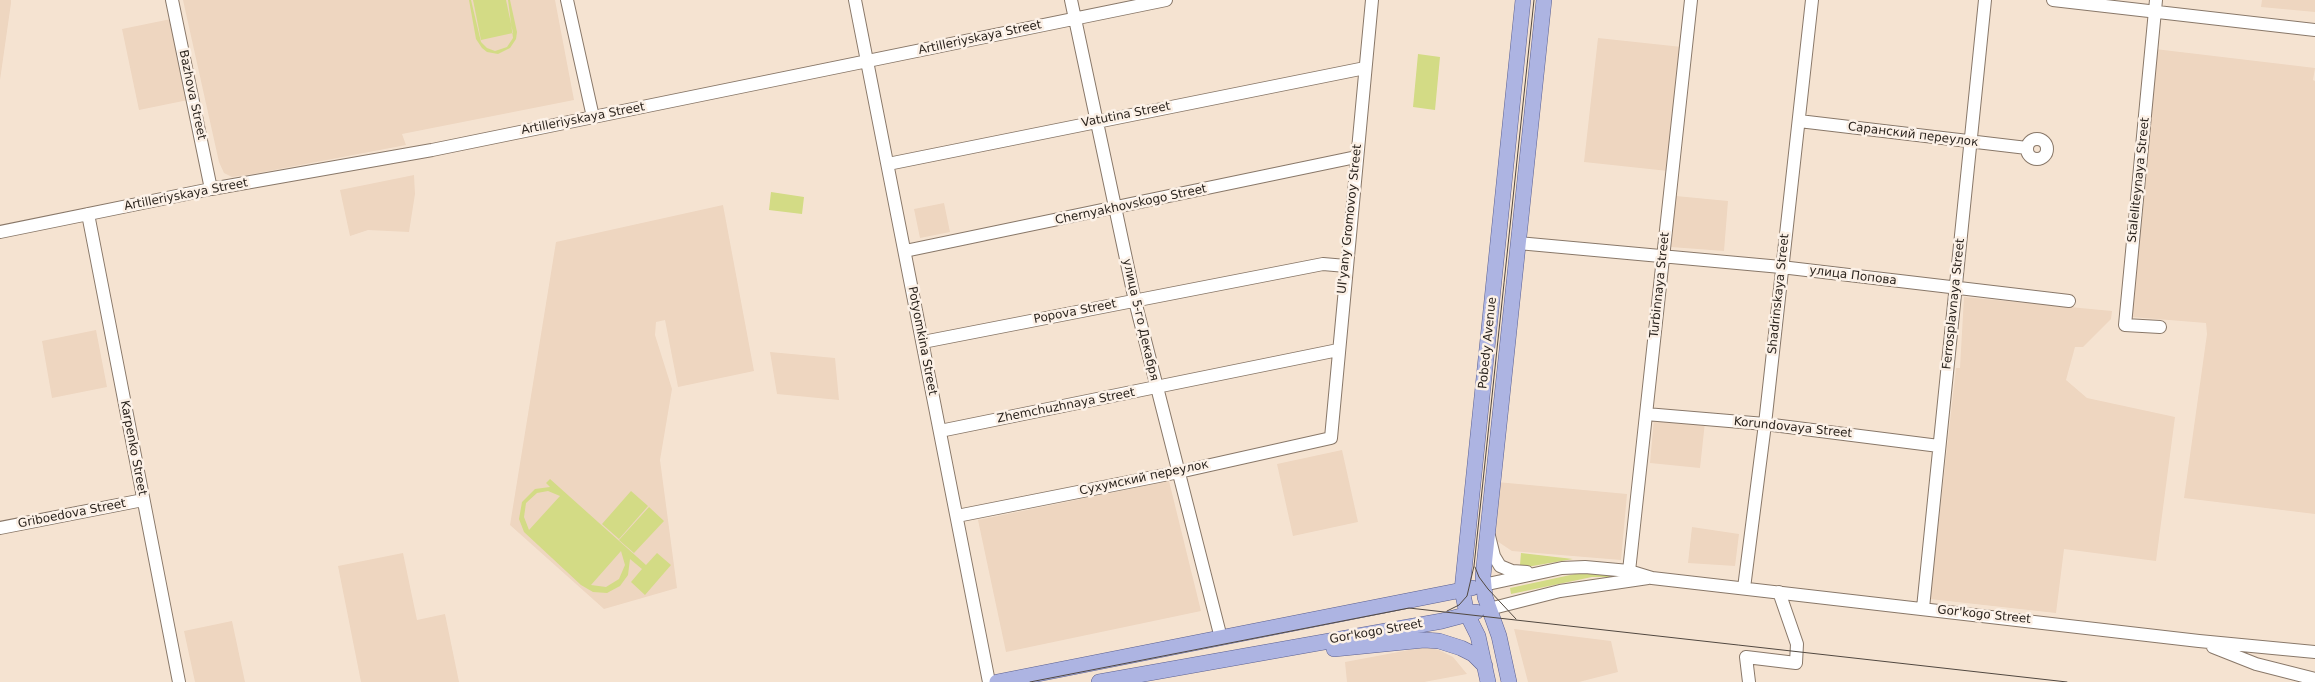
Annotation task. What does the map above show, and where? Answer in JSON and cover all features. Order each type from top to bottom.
[{"type":"main road","name":"Pobedy Avenue","points":[[1488,682],[1478,636],[1467,614],[1462,590],[1523,0]]},
{"type":"main road","name":"Pobedy Avenue","points":[[1509,682],[1499,636],[1483,585],[1544,0]]},
{"type":"main road","name":"Gor'kogo Street","points":[[997,682],[1483,585]]},
{"type":"main road","name":"Gor'kogo Street","points":[[1099,682],[1442,621],[1489,609]]},
{"type":"main road","points":[[1277,650],[1303,652],[1424,640],[1439,641],[1473,654],[1484,666]]},
{"type":"main road","points":[[1143,654],[1146,673]]},
{"type":"street","name":"Bazhova Street","points":[[172,0],[211,189]]},
{"type":"street","points":[[567,0],[592,117]]},
{"type":"street","name":"Potyomkina Street","points":[[854,0],[868,61],[989,682]]},
{"type":"street","name":"улица 5-го Декабря","points":[[1071,0],[1135,301],[1221,638]]},
{"type":"street","name":"Artilleriyskaya Street","points":[[0,232],[211,189],[432,150],[1166,0]]},
{"type":"street","name":"Ul'yany Gromovoy Street","points":[[1330,438],[1372,0]]},
{"type":"street","name":"Turbinnaya Street","points":[[1630,571],[1691,0]]},
{"type":"street","name":"Shadrinskaya Street","points":[[1744,588],[1765,424],[1812,0]]},
{"type":"street","name":"Ferrosplavnaya Street","points":[[1923,608],[1985,0]]},
{"type":"street","points":[[2053,0],[2156,6],[2315,30]]},
{"type":"street","name":"Staleliteynaya Street","points":[[2156,6],[2125,325],[2160,328]]},
{"type":"street","points":[[2295,27],[2315,38]]},
{"type":"street","name":"Vatutina Street","points":[[888,164],[1098,120],[1365,68]]},
{"type":"street","name":"Саранский переулок","points":[[1799,121],[1970,143],[2027,148]]},
{"type":"street","name":"Chernyakhovskogo Street","points":[[905,251],[1356,157]]},
{"type":"street","name":"Karpenko Street","points":[[88,214],[179,682]]},
{"type":"street","name":"улица Попова","points":[[1518,243],[1781,267],[1955,290],[2069,302]]},
{"type":"street","name":"Popova Street","points":[[923,342],[1323,264],[1346,266]]},
{"type":"street","name":"Zhemchuzhnaya Street","points":[[940,431],[1338,350]]},
{"type":"street","name":"Korundovaya Street","points":[[1646,414],[1765,424],[1940,446]]},
{"type":"street","name":"Сухумский переулок","points":[[957,516],[1179,472],[1330,438]]},
{"type":"street","name":"Griboedova Street","points":[[0,528],[144,500]]},
{"type":"street","name":"Gor'kogo Street","points":[[1488,530],[1494,556],[1500,566],[1512,571],[1540,573]]},
{"type":"street","name":"Gor'kogo Street","points":[[1483,585],[1562,568],[1585,567],[1630,571],[1652,578],[2199,641],[2315,652]]},
{"type":"street","name":"Gor'kogo Street","points":[[1489,609],[1560,591],[1652,578]]},
{"type":"street","points":[[1748,682],[1746,657],[1796,663],[1797,644],[1780,592]]},
{"type":"street","points":[[2199,641],[2256,664],[2315,679]]},
{"type":"shaded area","points":[[0,0],[11,0],[11,3],[0,80]]},
{"type":"shaded area","points":[[183,0],[555,0],[574,100],[402,134],[406,145],[232,177],[224,173],[219,162]]},
{"type":"shaded area","points":[[2262,0],[2315,0],[2315,12],[2261,7]]},
{"type":"shaded area","points":[[171,19],[188,100],[139,110],[122,29]]},
{"type":"shaded area","points":[[1598,38],[1682,47],[1668,171],[1584,162]]},
{"type":"shaded area","points":[[2155,49],[2315,68],[2313,80],[2315,81],[2315,514],[2184,498],[2207,334],[2206,323],[2132,317]]},
{"type":"shaded area","points":[[414,175],[415,194],[409,232],[368,230],[350,236],[340,190]]},
{"type":"shaded area","points":[[1676,196],[1728,201],[1724,251],[1671,247]]},
{"type":"shaded area","points":[[944,203],[950,232],[920,238],[914,209]]},
{"type":"shaded area","points":[[723,205],[754,371],[678,387],[665,320],[656,322],[655,335],[672,389],[660,460],[677,588],[604,609],[510,525],[556,242]]},
{"type":"shaded area","points":[[1964,297],[2112,311],[2111,319],[2083,347],[2075,347],[2066,380],[2087,398],[2175,417],[2156,561],[2064,549],[2056,613],[1930,599],[1956,368],[1960,368]]},
{"type":"shaded area","points":[[96,330],[107,387],[52,398],[42,341]]},
{"type":"shaded area","points":[[770,352],[835,358],[839,400],[777,394]]},
{"type":"shaded area","points":[[1654,418],[1705,422],[1700,468],[1650,463]]},
{"type":"shaded area","points":[[1342,450],[1358,522],[1293,536],[1277,464]]},
{"type":"shaded area","points":[[1169,481],[1201,611],[1006,652],[978,520]]},
{"type":"shaded area","points":[[1497,482],[1627,494],[1621,560],[1512,551],[1494,539]]},
{"type":"shaded area","points":[[1692,527],[1739,534],[1735,566],[1688,563]]},
{"type":"shaded area","points":[[403,553],[417,620],[445,614],[459,682],[361,682],[338,566]]},
{"type":"shaded area","points":[[232,621],[245,682],[195,682],[184,631]]},
{"type":"shaded area","points":[[1514,629],[1611,641],[1618,672],[1579,682],[1528,682]]},
{"type":"shaded area","points":[[1425,647],[1439,650],[1453,657],[1467,674],[1424,682],[1347,682],[1345,662]]},
{"type":"green space","points":[[469,0],[471,0],[481,42],[487,48],[495,51],[507,47],[513,38],[508,0],[510,0],[517,32],[516,39],[510,48],[498,54],[487,52],[482,48],[476,39]]},
{"type":"green space","points":[[473,0],[506,0],[513,33],[481,40]]},
{"type":"green space","points":[[1418,54],[1440,57],[1435,110],[1413,107]]},
{"type":"green space","points":[[771,192],[804,197],[802,214],[769,210]]},
{"type":"green space","points":[[550,479],[646,565],[657,553],[671,565],[645,595],[631,582],[642,569],[630,559],[628,575],[620,586],[607,593],[593,592],[581,585],[524,532],[519,519],[522,502],[535,489],[550,487],[546,483]],"holes":[[[548,491],[560,496],[529,530],[524,517],[526,503],[537,493]],[[621,551],[625,565],[619,579],[606,587],[591,585]]]},
{"type":"green space","points":[[631,491],[648,506],[619,539],[602,524]]},
{"type":"green space","points":[[649,507],[664,521],[634,553],[619,540]]},
{"type":"green space","points":[[1521,553],[1573,559],[1521,568]]},
{"type":"green space","points":[[1589,571],[1637,577],[1592,577],[1511,594],[1510,588]]},
{"type":"tram line","points":[[1447,611],[1459,605],[1467,596],[1474,566],[1534,0]]},
{"type":"tram line","points":[[1475,567],[1479,577],[1488,589],[1516,619]]},
{"type":"tram line","points":[[1030,682],[1409,608],[2067,682]]}]
